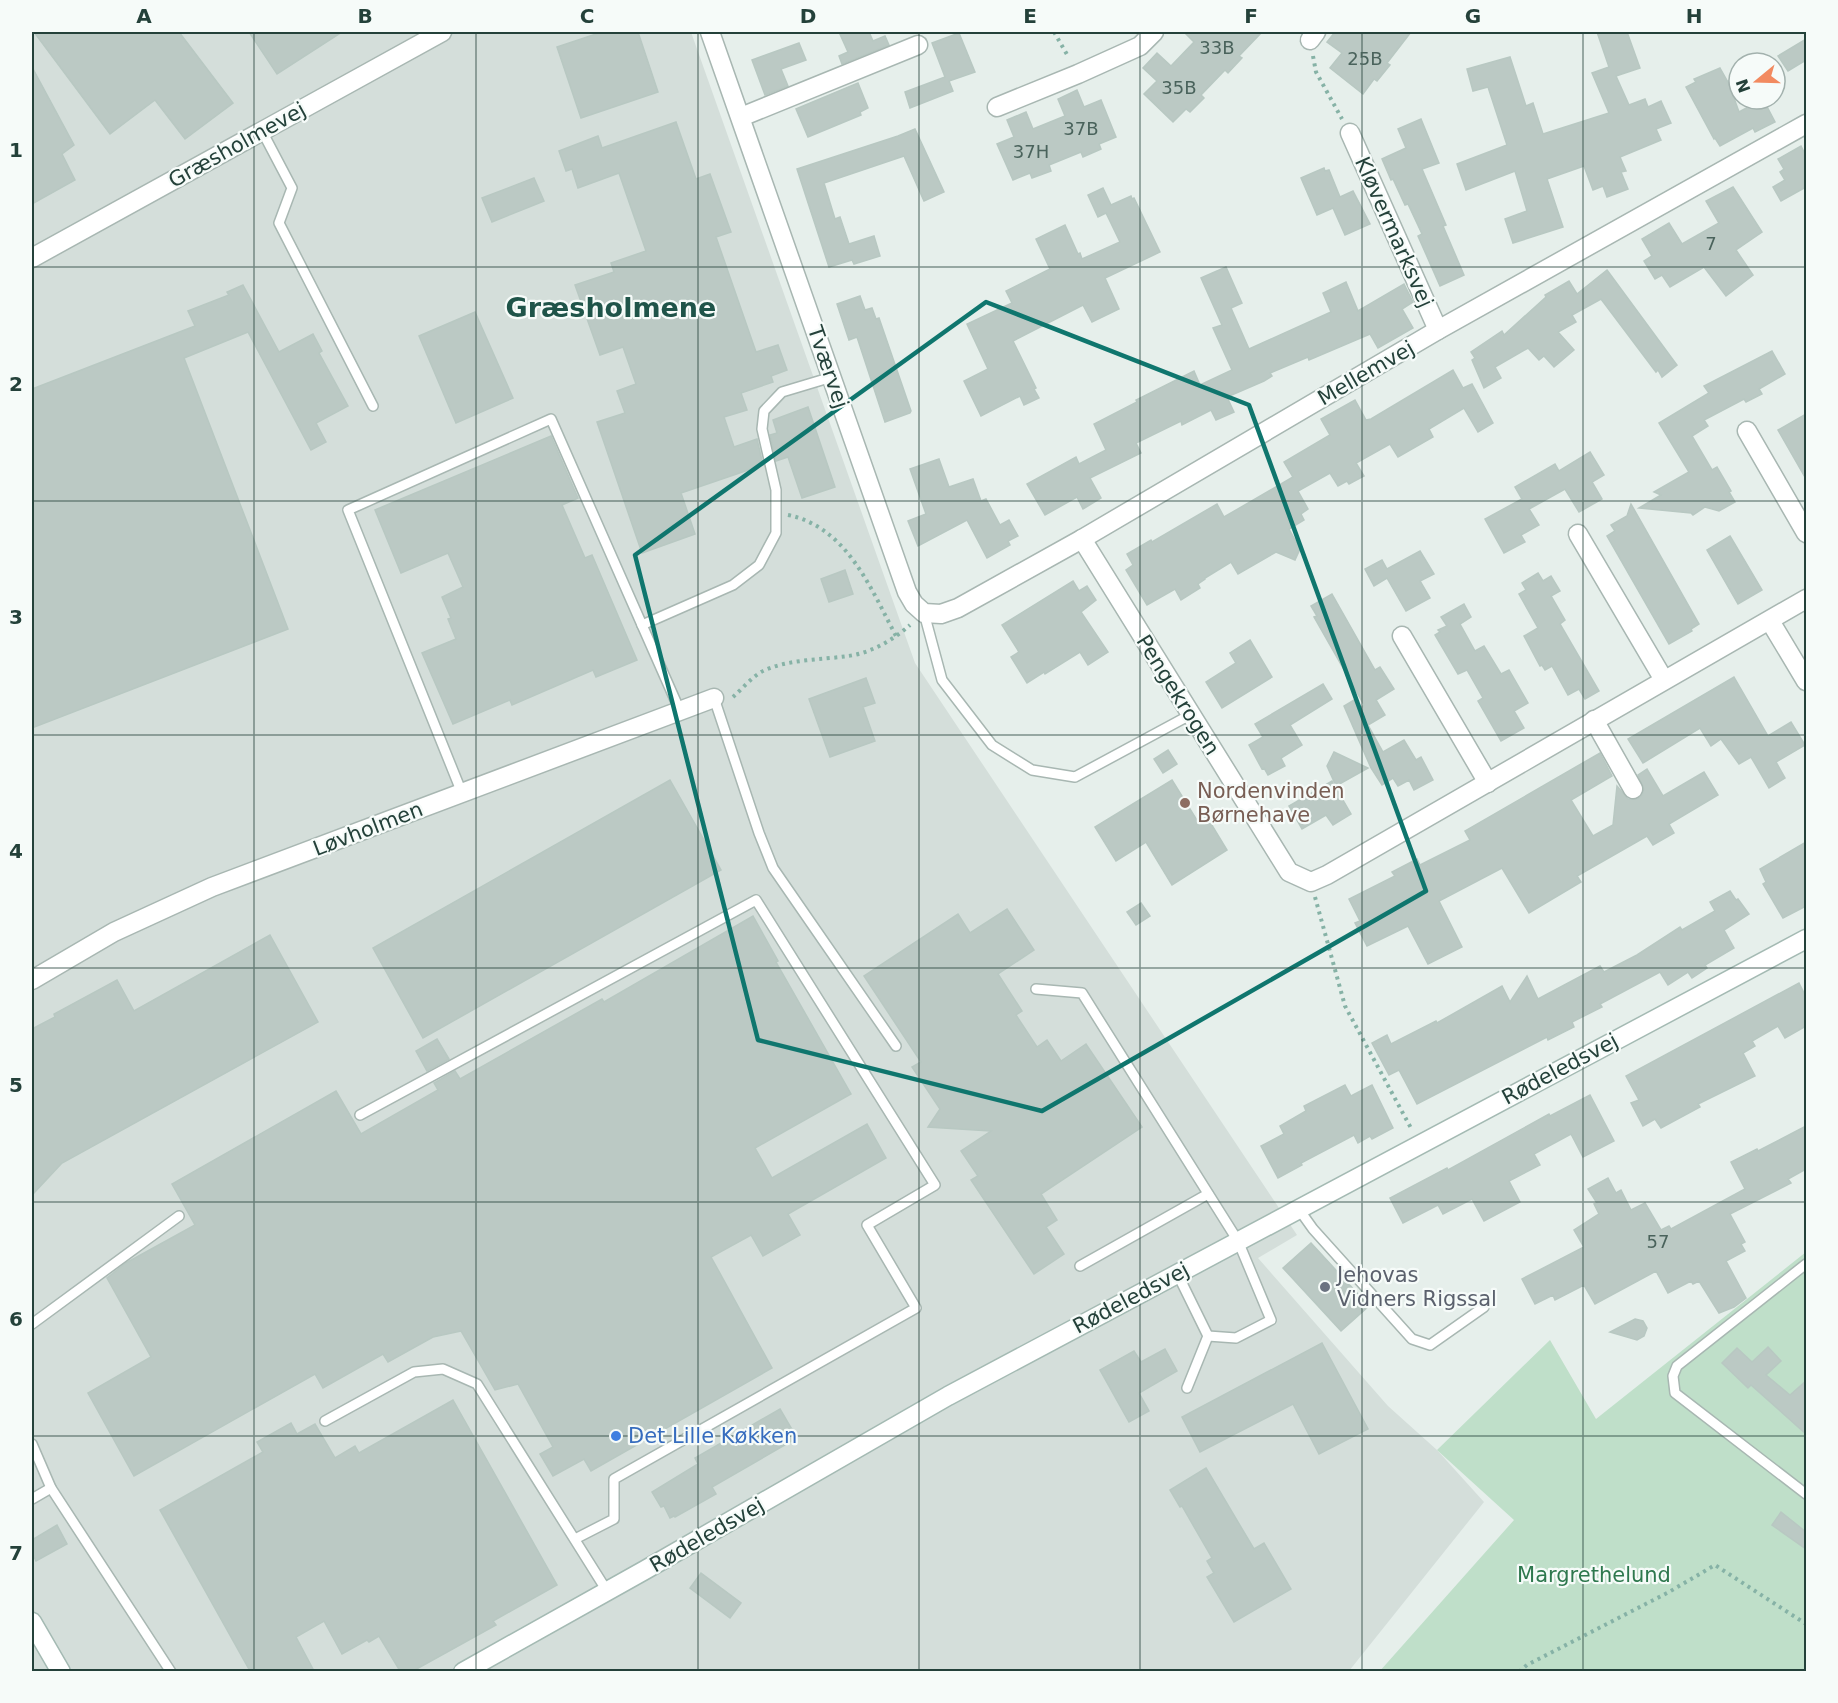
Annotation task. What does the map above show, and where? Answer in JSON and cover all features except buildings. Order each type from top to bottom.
[{"type":"street","name":"Græsholmevej","points":[[32,258],[442,32]]},
{"type":"street","name":"Tværvej","points":[[710,32],[907,592],[924,613]]},
{"type":"street","points":[[996,107],[1140,46],[1154,32]]},
{"type":"street","points":[[741,117],[918,45]]},
{"type":"street","name":"Mellemvej","points":[[924,613],[940,614],[958,608],[1082,539],[1438,330],[1806,124]]},
{"type":"street","name":"Kløvermarksvej","points":[[1350,133],[1438,330]]},
{"type":"street","points":[[1747,431],[1806,533]]},
{"type":"street","points":[[1578,534],[1664,680]]},
{"type":"street","name":"Pengekrogen","points":[[1082,539],[1289,872],[1311,882]]},
{"type":"street","points":[[1311,882],[1488,783],[1806,599]]},
{"type":"street","points":[[1770,621],[1806,681]]},
{"type":"street","points":[[1402,636],[1488,783]]},
{"type":"street","name":"Løvholmen","points":[[32,980],[114,932],[212,887],[680,711],[715,703]]},
{"type":"street","points":[[1594,720],[1633,789]]},
{"type":"street","name":"Rødeledsvej","points":[[463,1671],[948,1396],[1419,1143],[1805,941]]},
{"type":"street","points":[[32,1622],[61,1671]]},
{"type":"lane","points":[[262,131],[292,188],[279,223],[373,406]]},
{"type":"lane","points":[[642,625],[733,585],[759,565],[776,533],[776,490],[762,429],[764,411],[782,392],[832,377]]},
{"type":"lane","points":[[462,793],[348,510],[551,419],[680,711]]},
{"type":"lane","points":[[924,613],[942,680],[992,745],[1032,770],[1075,777],[1190,715]]},
{"type":"lane","points":[[715,703],[773,868],[896,1046]]},
{"type":"lane","points":[[360,1115],[756,900],[935,1185],[867,1225],[916,1308],[614,1479],[614,1519],[575,1539]]},
{"type":"lane","points":[[1036,989],[1082,993],[1238,1241],[1271,1320],[1236,1338],[1208,1336]]},
{"type":"lane","points":[[1080,1266],[1208,1194]]},
{"type":"lane","points":[[1298,1208],[1313,1229],[1412,1339],[1430,1345],[1484,1307]]},
{"type":"lane","points":[[32,1324],[179,1216]]},
{"type":"lane","points":[[1805,1492],[1675,1394],[1673,1376],[1677,1366],[1806,1264]]},
{"type":"lane","points":[[1177,1273],[1208,1336],[1187,1388]]},
{"type":"lane","points":[[325,1421],[414,1372],[443,1369],[477,1384],[607,1591]]},
{"type":"lane","points":[[32,1444],[51,1488],[171,1671]]},
{"type":"lane","points":[[32,1499],[51,1488]]},
{"type":"path","points":[[1054,32],[1078,74]]},
{"type":"path","points":[[1313,36],[1316,72],[1350,133]]},
{"type":"path","points":[[776,513],[804,518],[834,537],[864,574],[896,636]]},
{"type":"path","points":[[715,703],[730,699],[761,672],[797,661],[850,656],[873,649],[896,636],[924,613]]},
{"type":"path","points":[[1311,882],[1345,1006],[1419,1143]]},
{"type":"path","points":[[1519,1671],[1669,1592],[1714,1565],[1806,1624]]},
{"type":"highlighted area","points":[[986,302],[1249,405],[1426,891],[1042,1111],[758,1040],[635,555]]},
{"type":"shaded area","points":[[32,32],[691,32],[915,663],[1297,1235],[1258,1258],[1388,1406],[1437,1450],[1484,1502],[1349,1671],[32,1672]]},
{"type":"green space","name":"Margrethelund","points":[[1806,1252],[1806,1671],[1379,1672],[1514,1520],[1437,1450],[1550,1340],[1596,1419]]},
{"type":"place","name":"Nordenvinden Børnehave","points":[[1185,803]]},
{"type":"place","name":"Jehovas Vidners Rigssal","points":[[1325,1287]]},
{"type":"place","name":"Det Lille Køkken","points":[[616,1436]]},
{"type":"district","name":"Græsholmene","points":[[611,308]]}]
